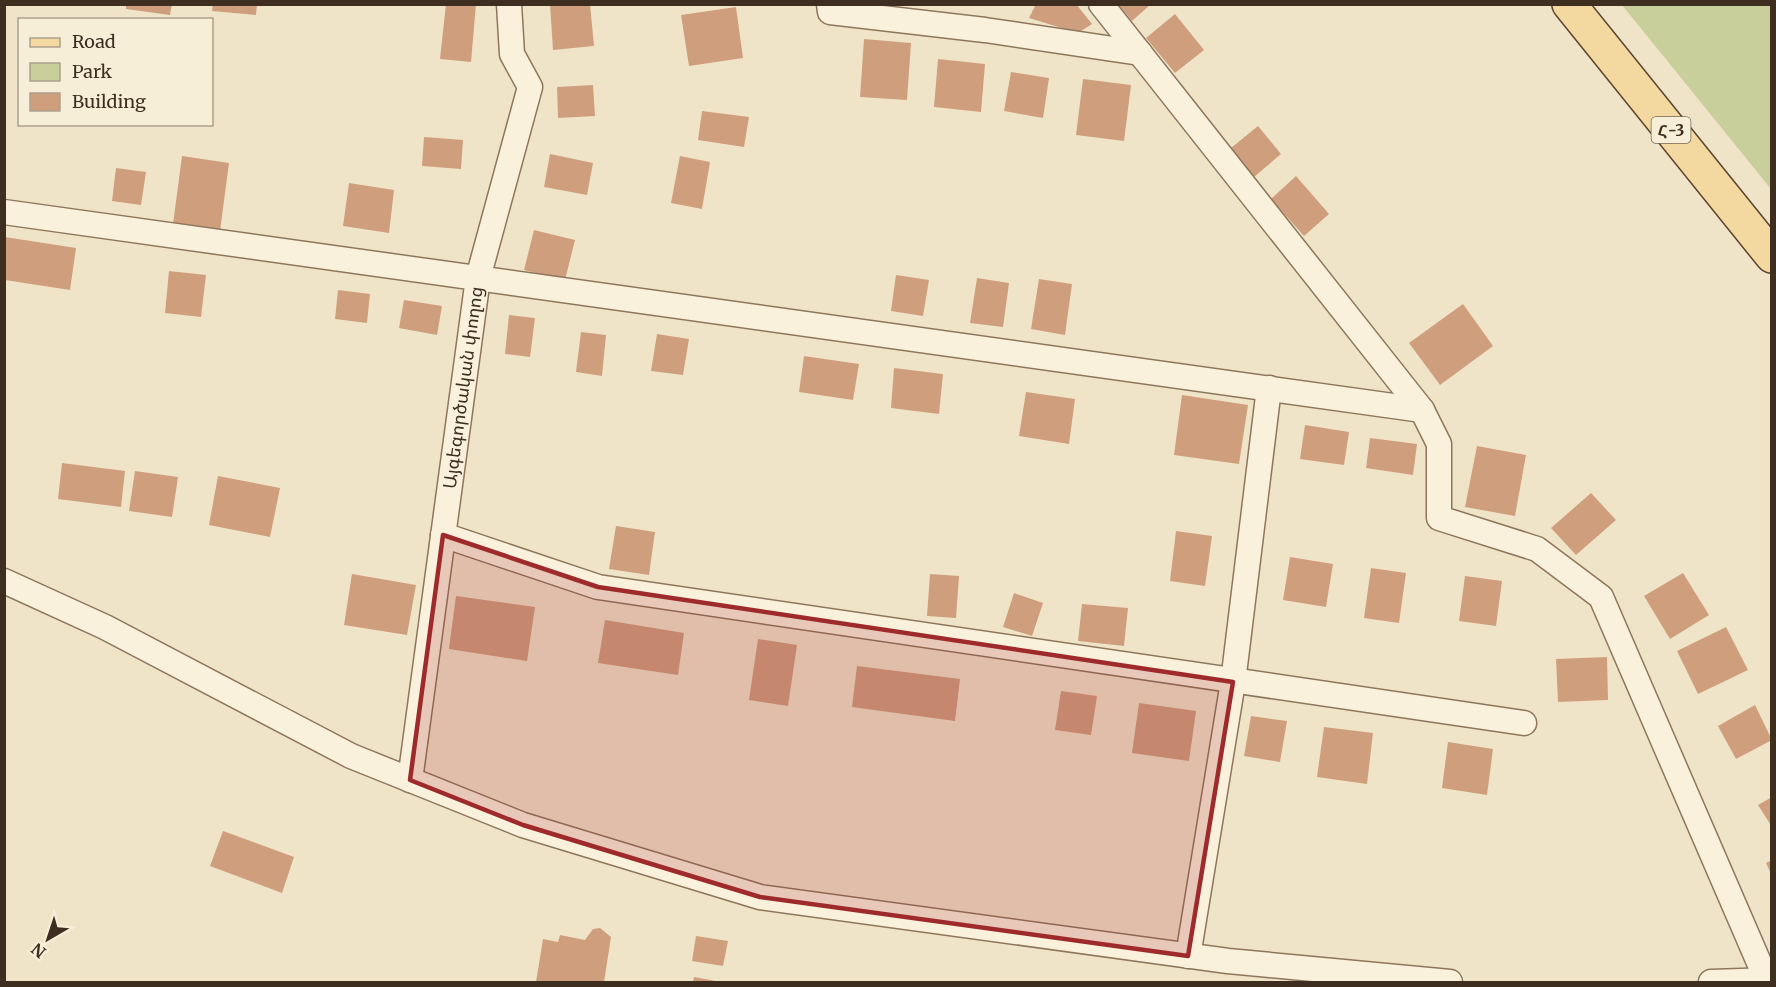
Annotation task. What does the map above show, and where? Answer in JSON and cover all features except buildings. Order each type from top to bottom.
[{"type":"main road","name":"Հ-3","points":[[1569,4],[1772,256]]},
{"type":"street","name":"Այգեգործական փողոց","points":[[410,780],[478,278],[530,87],[512,54],[509,4]]},
{"type":"street","points":[[829,4],[830,12],[985,30],[1140,53]]},
{"type":"street","points":[[1101,4],[1422,410],[1440,444],[1439,518],[1537,549],[1601,597],[1769,980],[1711,982]]},
{"type":"street","points":[[4,212],[1422,410]]},
{"type":"street","points":[[1188,956],[1233,682],[1269,388]]},
{"type":"street","points":[[443,535],[598,587],[1524,723]]},
{"type":"street","points":[[4,581],[105,627],[351,756],[523,825],[760,897],[1188,956],[1450,982]]},
{"type":"highlighted area","points":[[443,535],[598,587],[1233,682],[1188,956],[760,897],[523,825],[410,780]]},
{"type":"green space","points":[[1622,5],[1771,5],[1771,189]]}]
